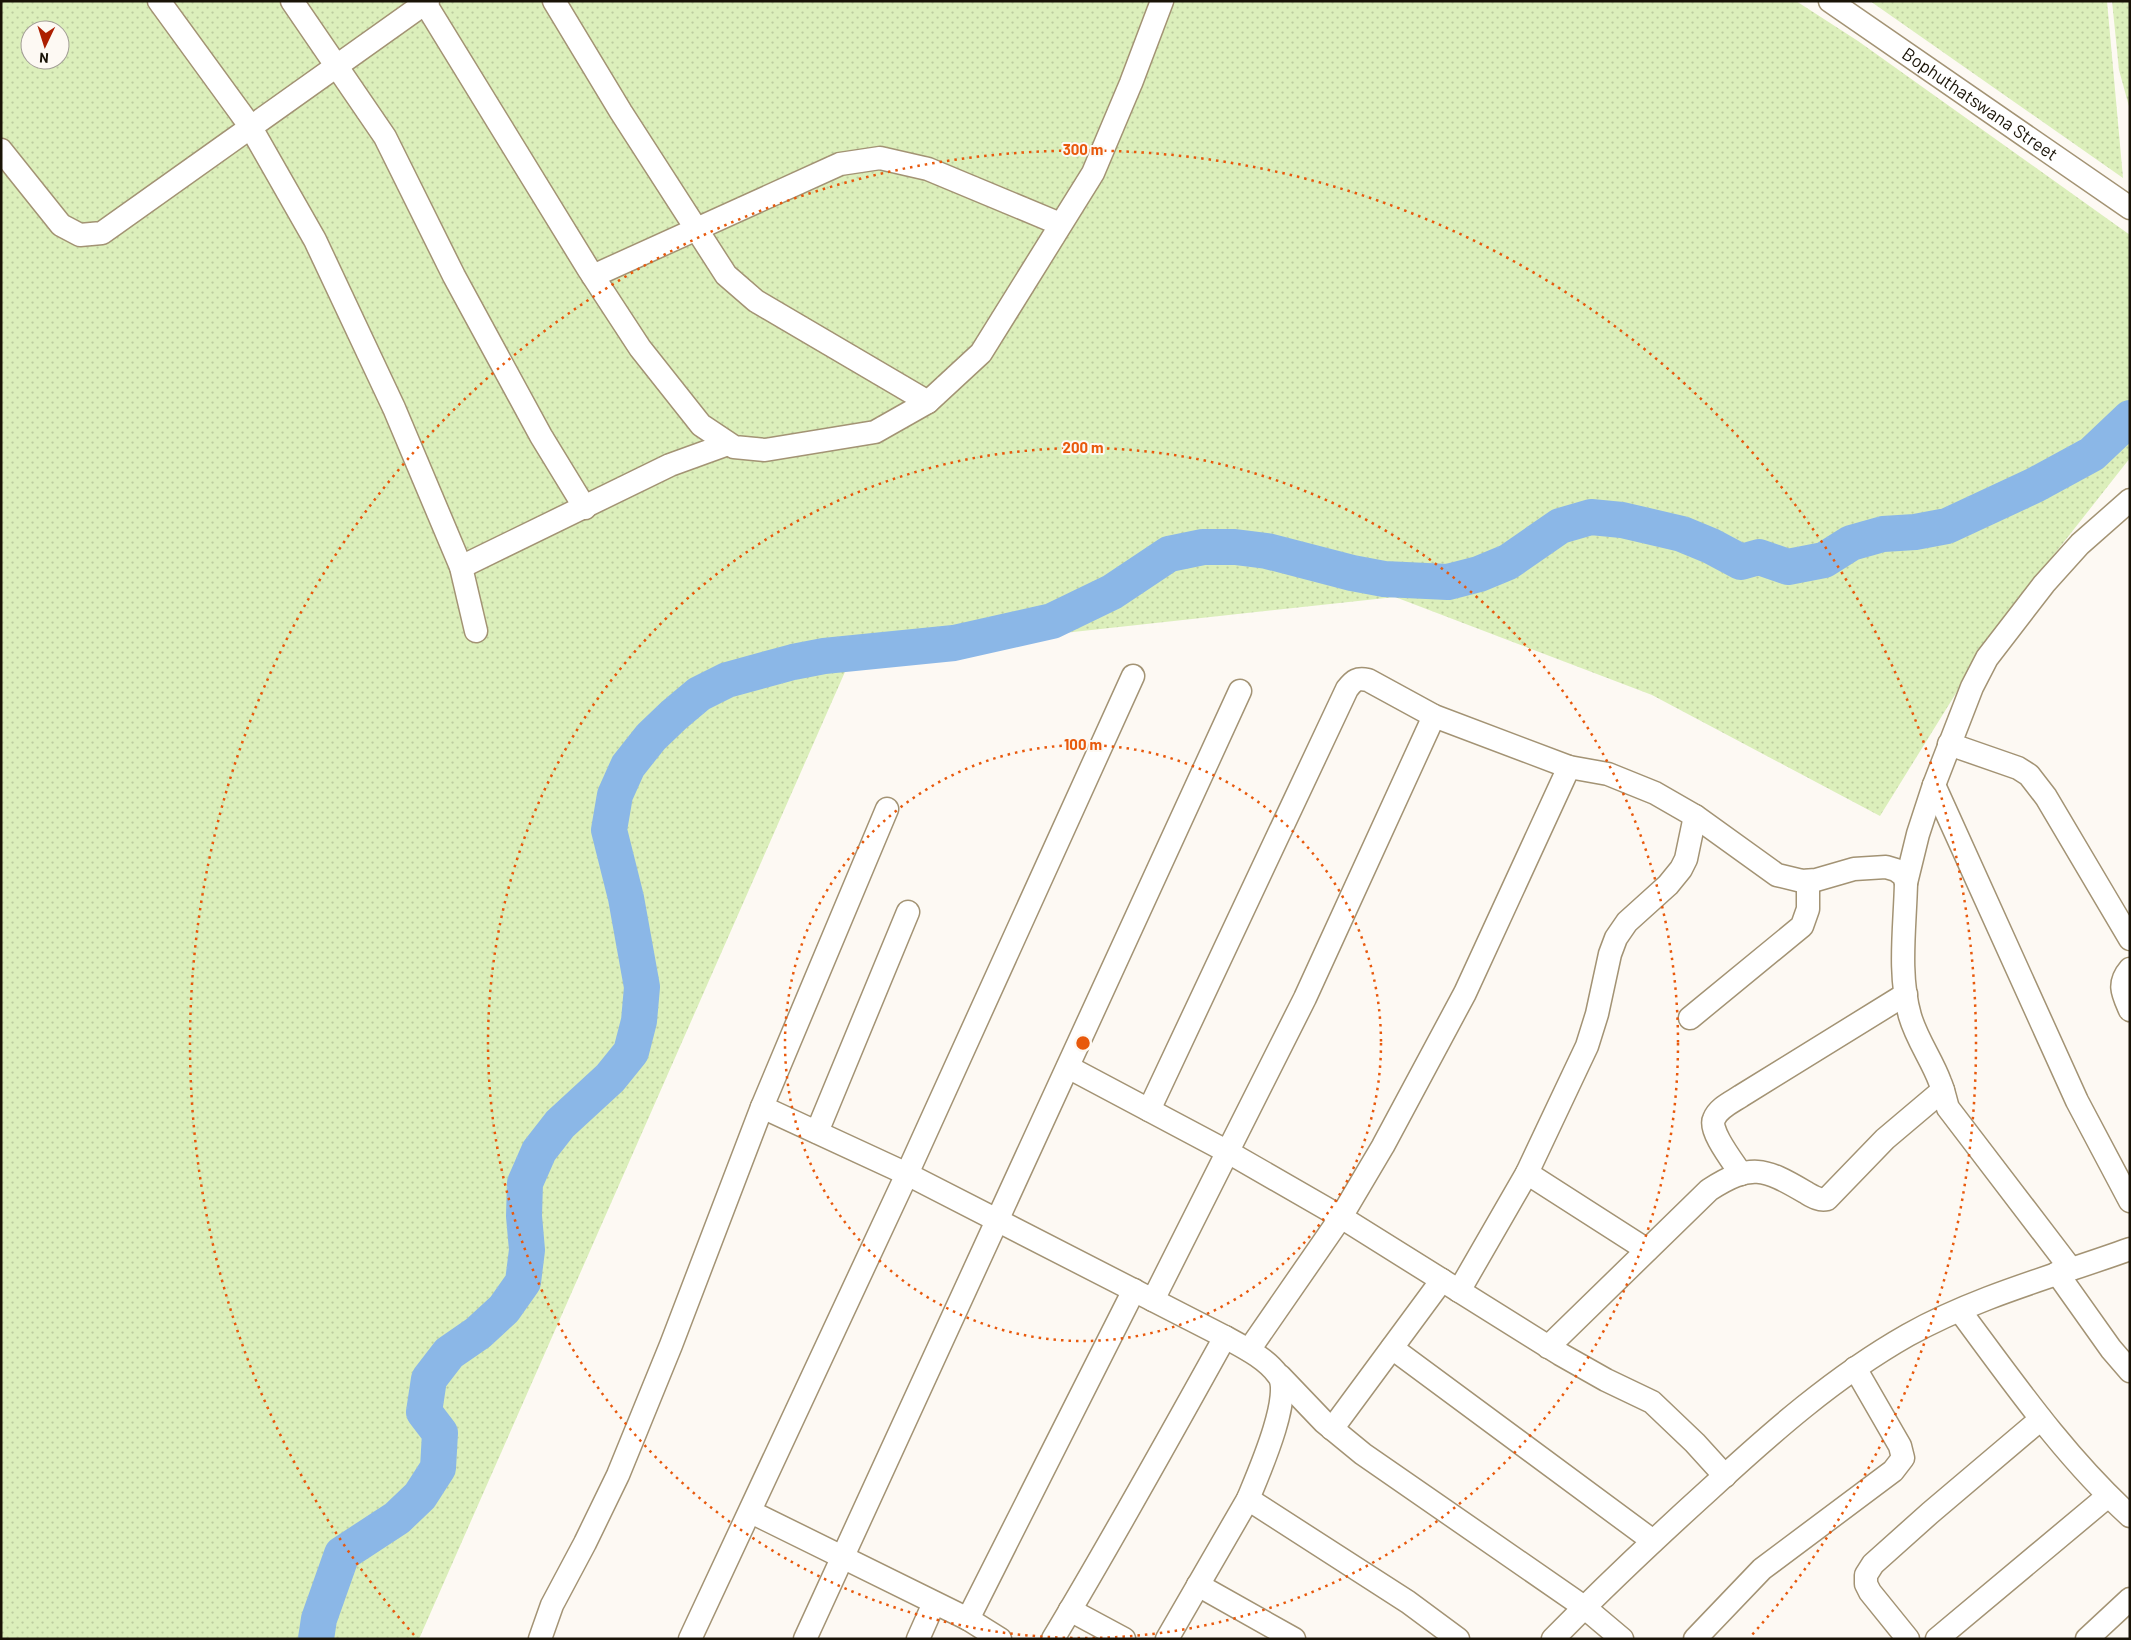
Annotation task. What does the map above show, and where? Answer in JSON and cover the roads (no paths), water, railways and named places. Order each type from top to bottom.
[{"type":"street","points":[[159,1],[250,126],[314,240],[394,408],[461,567],[476,631]]},
{"type":"street","points":[[292,1],[337,64],[385,137],[459,285],[541,436],[585,508]]},
{"type":"street","points":[[554,1],[621,112],[726,276],[756,301],[928,402]]},
{"type":"street","points":[[1,150],[61,225],[80,235],[102,232],[426,2],[593,276],[640,348],[701,425],[734,447],[765,450],[875,432],[928,402],[981,353],[1093,172],[1131,83],[1162,1]]},
{"type":"street","name":"Bophuthatswana Street","points":[[1830,1],[2130,208]]},
{"type":"street","points":[[593,276],[840,164],[880,158],[928,169],[1060,224]]},
{"type":"street","points":[[461,567],[670,465],[728,444]]},
{"type":"street","points":[[2130,500],[2080,544],[2044,584],[1987,658],[1972,687],[1949,744],[1918,834],[1906,883],[1904,960],[1906,994],[1910,1016],[1943,1090],[1948,1108],[2064,1271],[2112,1349],[2130,1371]]},
{"type":"street","points":[[690,1639],[907,1174],[1133,676]]},
{"type":"street","points":[[1148,1110],[1347,688],[1353,680],[1368,680],[1434,716],[1569,767],[1608,774],[1656,793],[1695,816],[1777,875],[1808,881],[1854,870],[1886,867],[1896,870],[1904,876],[1906,883]]},
{"type":"street","points":[[805,1639],[1240,691]]},
{"type":"street","points":[[968,1620],[1143,1295],[1228,1152],[1305,998],[1434,716]]},
{"type":"street","points":[[1949,744],[2018,768],[2029,775],[2046,797],[2130,939]]},
{"type":"street","points":[[1249,1350],[1341,1217],[1383,1146],[1465,993],[1569,767]]},
{"type":"street","points":[[1934,785],[2074,1094],[2130,1200]]},
{"type":"street","points":[[540,1639],[552,1605],[618,1475],[704,1260],[762,1106],[886,809]]},
{"type":"street","points":[[1332,1429],[1392,1348],[1450,1285],[1527,1173],[1587,1046],[1597,1014],[1610,954],[1616,938],[1627,922],[1668,885],[1681,869],[1686,859],[1695,816]]},
{"type":"street","points":[[1690,1018],[1802,926],[1808,909],[1808,881]]},
{"type":"street","points":[[817,1132],[908,912]]},
{"type":"street","points":[[2130,969],[2121,980],[2121,987],[2130,1010]]},
{"type":"street","points":[[1741,1174],[1713,1129],[1713,1119],[1717,1114],[1733,1102],[1906,994]]},
{"type":"street","points":[[1068,1067],[1228,1152],[1341,1217],[1548,1347],[1606,1380],[1652,1402],[1696,1443],[1725,1476]]},
{"type":"street","points":[[1548,1347],[1709,1190],[1728,1178],[1741,1174],[1752,1172],[1768,1173],[1783,1178],[1816,1198],[1827,1198],[1885,1139],[1943,1090]]},
{"type":"street","points":[[762,1106],[907,1174],[1249,1350],[1280,1376],[1332,1429],[1363,1454],[1584,1607],[1622,1639]]},
{"type":"street","points":[[1527,1173],[1647,1250]]},
{"type":"street","points":[[1553,1639],[1653,1541],[1772,1433],[1835,1381],[1909,1334],[1989,1297],[2130,1249]]},
{"type":"street","points":[[1960,1311],[2041,1419],[2108,1496],[2130,1516]]},
{"type":"street","points":[[1053,1639],[1140,1492],[1225,1337]]},
{"type":"street","points":[[1392,1348],[1653,1541]]},
{"type":"street","points":[[1695,1639],[1762,1569],[1893,1471],[1903,1458],[1900,1446],[1855,1368]]},
{"type":"street","points":[[1167,1639],[1248,1499],[1275,1427],[1283,1392],[1280,1376]]},
{"type":"street","points":[[1908,1639],[1870,1592],[1866,1584],[1866,1575],[1873,1564],[1930,1513],[2041,1419]]},
{"type":"street","points":[[1937,1639],[2108,1496]]},
{"type":"street","points":[[1248,1499],[1408,1602],[1458,1639]]},
{"type":"street","points":[[750,1512],[968,1620],[1000,1639]]},
{"type":"street","points":[[1198,1585],[1294,1639]]},
{"type":"street","points":[[2087,1639],[2130,1598]]},
{"type":"street","points":[[918,1639],[934,1603]]},
{"type":"street","points":[[1070,1610],[1124,1639]]},
{"type":"waterway","points":[[316,1639],[319,1619],[342,1554],[397,1518],[420,1496],[438,1468],[440,1433],[424,1412],[429,1379],[449,1353],[478,1333],[504,1309],[523,1282],[527,1250],[524,1216],[525,1183],[539,1151],[560,1124],[610,1078],[631,1052],[639,1021],[642,987],[626,898],[609,830],[615,795],[628,766],[651,737],[699,694],[727,680],[793,662],[824,656],[954,643],[1052,621],[1112,592],[1169,554],[1203,547],[1235,547],[1267,551],[1352,573],[1384,579],[1448,582],[1479,574],[1508,562],[1560,526],[1591,517],[1622,520],[1682,534],[1711,546],[1741,562],[1759,557],[1788,567],[1824,560],[1851,543],[1883,534],[1915,532],[1947,526],[2035,485],[2092,454],[2130,418]]}]
